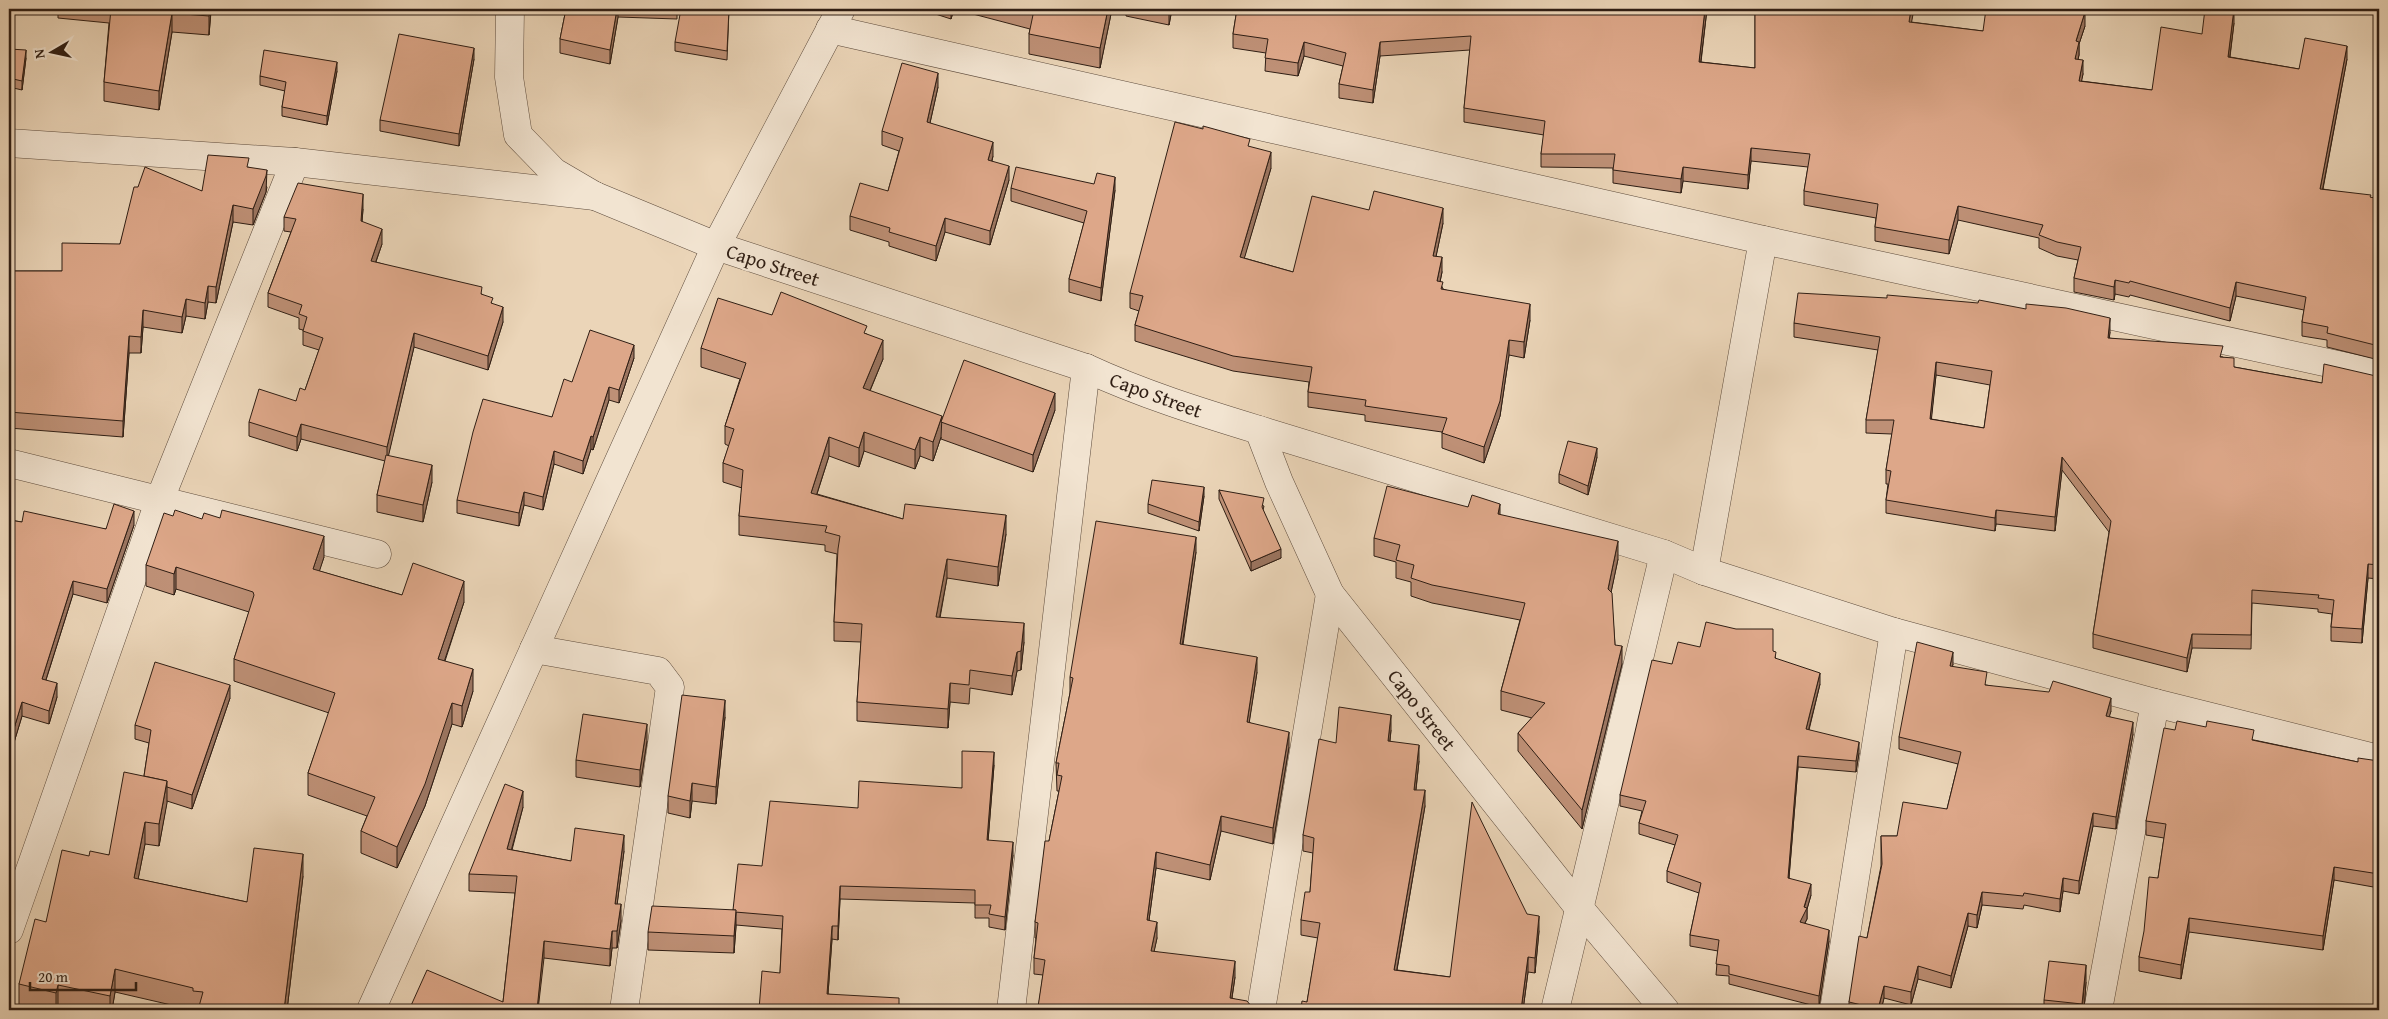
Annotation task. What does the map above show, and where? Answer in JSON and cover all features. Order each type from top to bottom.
[{"type":"street","name":"Capo Street","points":[[510,9],[509,77],[518,135],[554,172],[595,196],[716,246],[1086,368],[1119,384],[1259,430],[1279,482],[1330,594],[1580,909],[1665,1010]]},
{"type":"street","points":[[371,1010],[716,246],[836,19],[1764,240],[2379,374]]},
{"type":"street","points":[[9,143],[295,162],[595,196]]},
{"type":"street","points":[[9,930],[20,864],[160,499],[295,162]]},
{"type":"street","points":[[1704,571],[1764,240]]},
{"type":"street","points":[[1011,1010],[1086,368]]},
{"type":"street","points":[[1259,430],[1664,554],[1704,571],[1894,632],[2155,703],[2379,759]]},
{"type":"street","points":[[9,463],[377,554]]},
{"type":"street","points":[[1555,1010],[1664,554]]},
{"type":"street","points":[[1261,1010],[1330,594]]},
{"type":"street","points":[[1834,1010],[1894,632]]},
{"type":"street","points":[[534,649],[658,671],[670,687],[624,1010]]},
{"type":"street","points":[[2098,1010],[2155,703]]},
{"type":"building","points":[[111,9],[210,9],[209,16],[172,13],[159,91],[104,82]]},
{"type":"building","points":[[566,9],[617,9],[610,50],[560,39]]},
{"type":"building","points":[[681,9],[729,9],[727,51],[675,42]]},
{"type":"building","points":[[1028,9],[1108,9],[1100,48],[1029,34],[1034,10]]},
{"type":"building","points":[[1237,9],[1705,9],[1699,62],[1755,68],[1755,9],[1911,9],[1909,22],[1983,31],[1986,9],[2073,9],[2085,12],[2076,41],[2079,42],[2075,59],[2083,60],[2079,81],[2152,90],[2161,27],[2202,34],[2205,9],[2234,9],[2228,57],[2299,69],[2305,38],[2347,46],[2320,189],[2371,195],[2370,197],[2379,199],[2379,346],[2327,333],[2328,327],[2302,322],[2306,297],[2236,282],[2230,308],[2130,281],[2129,283],[2115,280],[2114,287],[2074,278],[2081,247],[2057,242],[2039,235],[2043,225],[1958,206],[1949,240],[1875,227],[1878,204],[1804,191],[1810,154],[1751,148],[1748,175],[1683,167],[1681,179],[1613,170],[1615,154],[1541,154],[1545,121],[1464,108],[1471,36],[1380,42],[1373,90],[1339,84],[1346,53],[1304,42],[1298,63],[1265,58],[1268,39],[1233,34]]},
{"type":"building","points":[[399,34],[474,48],[459,134],[380,120]]},
{"type":"building","points":[[9,49],[26,50],[22,81],[9,78]]},
{"type":"building","points":[[264,50],[337,62],[327,116],[282,107],[286,82],[260,76]]},
{"type":"building","points":[[902,63],[938,73],[927,122],[993,142],[988,160],[1009,166],[990,231],[945,218],[936,246],[889,232],[890,228],[850,216],[860,183],[888,191],[903,138],[882,131]]},
{"type":"building","points":[[1175,122],[1203,129],[1203,126],[1250,139],[1248,146],[1271,152],[1240,257],[1293,272],[1312,196],[1369,210],[1374,191],[1443,208],[1433,256],[1442,257],[1437,281],[1443,282],[1441,289],[1530,304],[1524,342],[1509,340],[1500,401],[1484,447],[1442,433],[1447,418],[1365,406],[1366,400],[1308,392],[1312,367],[1233,356],[1135,325],[1143,296],[1130,293]]},
{"type":"building","points":[[208,155],[249,158],[247,167],[267,170],[266,176],[253,209],[233,205],[216,287],[208,286],[205,303],[186,299],[182,317],[143,310],[141,337],[129,336],[123,421],[9,412],[9,271],[62,271],[62,243],[120,244],[134,187],[138,187],[145,167],[202,191]]},
{"type":"building","points":[[1016,167],[1094,184],[1097,173],[1115,177],[1101,288],[1069,279],[1087,211],[1011,188]]},
{"type":"building","points":[[298,183],[363,194],[361,221],[382,229],[371,261],[482,287],[481,294],[493,298],[491,303],[503,307],[488,356],[414,333],[387,447],[301,424],[297,437],[249,422],[259,389],[296,401],[300,388],[305,390],[323,338],[303,331],[307,317],[299,314],[302,305],[268,293],[296,219],[284,217]]},
{"type":"building","points":[[781,292],[867,326],[864,333],[883,340],[863,388],[942,416],[933,442],[920,437],[915,450],[864,432],[859,448],[829,437],[811,493],[903,519],[905,504],[1006,515],[998,567],[947,559],[936,617],[1024,623],[1021,651],[1017,652],[1012,676],[970,670],[969,685],[950,683],[948,709],[857,702],[862,624],[834,622],[840,536],[825,532],[827,526],[739,516],[743,470],[723,463],[734,429],[725,426],[746,363],[701,348],[718,298],[772,315]]},
{"type":"building","points":[[1798,293],[1887,298],[1887,295],[1978,303],[1979,300],[2026,309],[2026,304],[2066,308],[2110,318],[2108,338],[2223,346],[2220,357],[2234,358],[2234,367],[2322,383],[2324,364],[2376,376],[2379,375],[2379,565],[2368,564],[2362,629],[2331,627],[2334,600],[2318,598],[2319,595],[2252,590],[2251,635],[2192,634],[2187,658],[2093,634],[2111,521],[2062,457],[2055,517],[1996,510],[1995,518],[1886,500],[1891,471],[1886,470],[1894,420],[1866,420],[1880,337],[1794,323]],"holes":[[[1936,362],[1992,371],[1984,428],[1930,419]]]},
{"type":"building","points":[[590,330],[634,345],[619,390],[609,387],[583,461],[554,451],[543,497],[524,492],[519,513],[457,500],[483,399],[552,417],[564,379],[572,382]]},
{"type":"building","points":[[964,360],[1055,393],[1033,455],[941,422]]},
{"type":"building","points":[[1568,441],[1597,448],[1588,486],[1559,474]]},
{"type":"building","points":[[386,455],[432,465],[423,505],[377,495]]},
{"type":"building","points":[[1152,480],[1204,487],[1199,522],[1148,504]]},
{"type":"building","points":[[1387,486],[1468,507],[1472,495],[1500,504],[1498,514],[1618,541],[1608,589],[1612,593],[1615,645],[1622,646],[1582,810],[1518,733],[1545,703],[1501,691],[1525,603],[1432,585],[1411,578],[1414,565],[1396,560],[1400,545],[1374,538]]},
{"type":"building","points":[[1219,490],[1264,498],[1262,507],[1281,549],[1251,562]]},
{"type":"building","points":[[114,504],[134,511],[107,589],[73,581],[42,679],[57,683],[49,711],[22,702],[9,745],[9,520],[22,522],[24,511],[106,529]]},
{"type":"building","points":[[175,510],[202,519],[204,513],[220,518],[222,510],[324,536],[313,569],[402,595],[413,563],[464,581],[438,659],[473,669],[462,706],[452,703],[425,784],[397,847],[361,831],[375,797],[308,773],[335,693],[234,659],[254,595],[253,592],[176,567],[174,574],[146,565],[164,513],[173,516]]},
{"type":"building","points":[[1096,521],[1196,537],[1180,644],[1257,657],[1247,722],[1289,732],[1273,828],[1221,816],[1210,865],[1156,852],[1147,920],[1157,922],[1151,951],[1235,961],[1230,998],[1247,1001],[1258,1010],[1044,1010],[1045,1008],[1038,1007],[1045,960],[1034,958],[1038,923],[1035,922],[1045,841],[1049,841],[1062,776],[1057,775],[1059,763],[1056,763],[1073,678],[1070,677]]},
{"type":"building","points":[[1706,622],[1736,629],[1773,629],[1773,651],[1776,652],[1775,658],[1820,673],[1806,729],[1859,742],[1856,761],[1798,756],[1788,878],[1811,884],[1804,907],[1807,908],[1800,922],[1829,930],[1819,996],[1729,974],[1729,966],[1716,964],[1719,940],[1690,935],[1701,883],[1667,871],[1678,835],[1639,823],[1646,801],[1620,795],[1652,660],[1672,664],[1678,642],[1700,647]]},
{"type":"building","points":[[1917,642],[1953,652],[1950,666],[1987,672],[1985,685],[2049,692],[2053,681],[2111,698],[2106,716],[2133,722],[2116,817],[2093,813],[2079,881],[2063,878],[2060,899],[2024,893],[2023,896],[1982,892],[1977,915],[1968,913],[1951,976],[1918,966],[1911,992],[1884,986],[1878,1009],[1849,1002],[1859,936],[1867,938],[1882,864],[1881,836],[1897,836],[1903,802],[1947,809],[1961,752],[1899,737]]},
{"type":"building","points":[[155,662],[230,685],[192,795],[167,787],[167,781],[144,776],[151,730],[135,725]]},
{"type":"building","points":[[682,695],[725,700],[716,787],[692,783],[690,801],[668,796]]},
{"type":"building","points":[[1339,707],[1391,715],[1388,741],[1419,745],[1414,790],[1425,790],[1394,970],[1450,977],[1472,802],[1527,914],[1539,916],[1535,958],[1528,957],[1521,1010],[1258,1010],[1266,1009],[1273,1005],[1301,1009],[1302,1001],[1307,1002],[1320,923],[1301,920],[1305,892],[1310,892],[1314,838],[1303,835],[1319,739],[1336,743]]},
{"type":"building","points":[[583,714],[647,724],[640,770],[576,760]]},
{"type":"building","points":[[2177,721],[2206,727],[2207,721],[2254,730],[2252,740],[2358,762],[2358,758],[2379,761],[2379,874],[2334,867],[2323,936],[2189,918],[2181,965],[2139,957],[2144,931],[2149,877],[2158,878],[2166,824],[2146,821],[2164,728],[2175,730]]},
{"type":"building","points":[[962,751],[994,752],[987,840],[1013,842],[1005,917],[989,914],[991,905],[975,905],[975,890],[840,886],[838,926],[832,926],[827,994],[899,998],[899,1010],[759,1010],[762,971],[780,973],[783,916],[735,912],[736,910],[733,910],[738,864],[762,866],[770,801],[858,808],[859,781],[962,788]]},
{"type":"building","points":[[124,772],[167,781],[159,824],[145,822],[134,878],[247,902],[254,848],[303,854],[284,1010],[198,1010],[203,992],[193,991],[193,988],[115,969],[110,996],[58,985],[56,993],[19,984],[35,919],[46,922],[62,850],[89,856],[90,851],[109,855]]},
{"type":"building","points":[[505,784],[523,791],[507,849],[571,861],[575,828],[624,835],[615,904],[621,904],[617,931],[612,931],[610,949],[544,941],[537,1010],[409,1010],[427,970],[503,1002],[517,876],[469,874]]},
{"type":"building","points":[[652,906],[736,910],[734,936],[648,932]]},
{"type":"building","points":[[2049,961],[2086,965],[2082,1004],[2044,1000]]},
{"type":"building","points":[[293,1007],[302,1010],[291,1010]]},
{"type":"building","points":[[1991,1007],[2011,1010],[1991,1010]]}]
